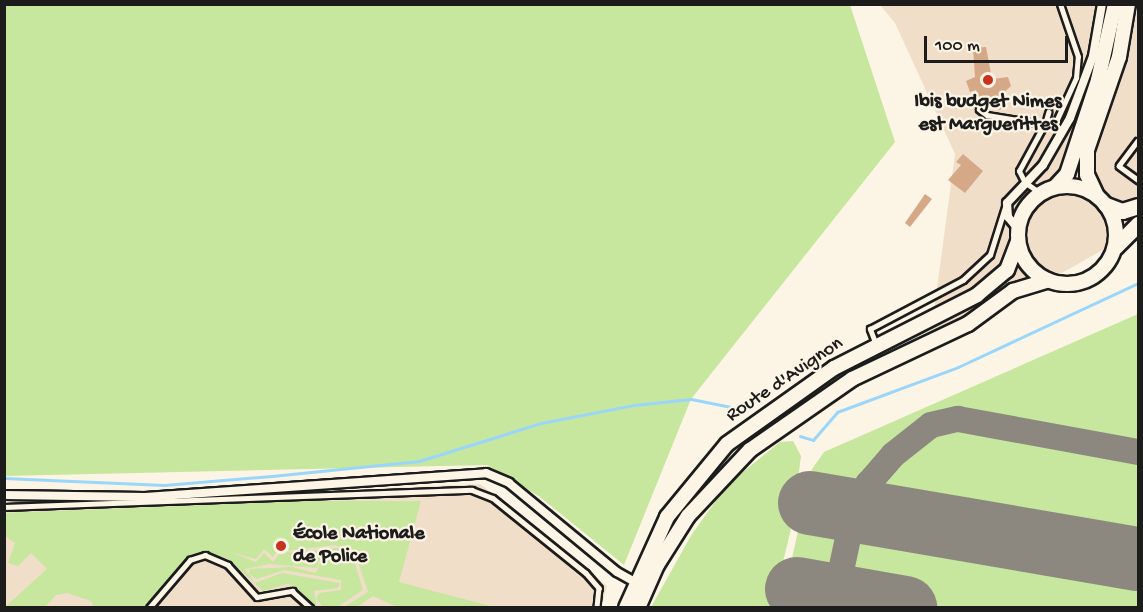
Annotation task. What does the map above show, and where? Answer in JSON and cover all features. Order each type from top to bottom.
[{"type":"highway","points":[[1102,200],[1122,211],[1138,206]]},
{"type":"highway","points":[[1115,247],[1138,224]]},
{"type":"main road","points":[[1055,188],[1067,174],[1100,75],[1115,4]]},
{"type":"main road","points":[[1102,200],[1077,187],[1055,188],[1041,194],[1023,214],[1018,235],[1028,265],[1048,280],[1068,284],[1089,279],[1109,260],[1115,247],[1116,229],[1102,200],[1087,175],[1087,150],[1119,57],[1128,4]]},
{"type":"main road","name":"Route d'Avignon","points":[[626,608],[667,517],[712,458],[790,396],[876,345],[977,295],[1007,270],[1018,235]]},
{"type":"main road","name":"Route d'Avignon","points":[[638,608],[657,565],[688,516],[750,450],[865,372],[968,324],[1013,291],[1048,280]]},
{"type":"street","points":[[1018,235],[1007,215],[1008,199],[1043,165],[1064,131],[1093,56],[1102,4]]},
{"type":"street","points":[[4,495],[144,496],[486,473],[508,483],[636,582]]},
{"type":"lane","points":[[1054,126],[1076,78],[1078,57],[1060,4]]},
{"type":"lane","points":[[979,109],[987,115],[1054,126]]},
{"type":"lane","points":[[1049,112],[1047,119],[1064,131]]},
{"type":"lane","points":[[1041,194],[1025,183],[1020,167],[1043,126]]},
{"type":"lane","points":[[1138,141],[1119,166],[1138,179]]},
{"type":"lane","points":[[876,345],[870,329],[963,280],[990,255],[1008,199]]},
{"type":"lane","points":[[4,507],[472,490],[493,498],[586,573],[599,588],[597,608]]},
{"type":"lane","points":[[149,608],[190,560],[205,555],[228,565],[257,597],[292,591],[311,608]]},
{"type":"shaded area","points":[[880,5],[1138,5],[1138,230],[929,348],[955,154],[895,23]]},
{"type":"shaded area","name":"École Nationale de Police","points":[[480,484],[607,586],[601,608],[5,607],[4,506]]},
{"type":"green space","points":[[4,5],[850,5],[895,142],[691,399],[624,565],[540,497],[487,465],[5,476]]},
{"type":"green space","points":[[1138,314],[1138,607],[781,607],[812,469],[824,452]]},
{"type":"green space","points":[[793,441],[801,456],[792,525],[772,607],[651,607],[692,534],[728,484],[780,442]]},
{"type":"green space","points":[[302,501],[421,501],[399,582],[494,607],[397,607],[373,596],[357,607],[344,607],[368,592],[355,553],[336,545],[284,551],[280,547],[273,557],[264,549],[256,559],[230,552],[256,562],[264,553],[273,562],[281,552],[323,550],[317,568],[269,564],[245,569],[255,583],[282,573],[340,583],[338,588],[314,591],[317,607],[296,587],[287,584],[263,591],[227,558],[201,552],[179,566],[145,607],[94,607],[91,601],[67,593],[56,595],[45,607],[5,607],[47,569],[31,553],[18,566],[8,563],[15,543],[5,536],[5,513]]},
{"type":"green space","points":[[339,548],[352,554],[363,590],[337,607],[323,607],[316,599],[319,593],[341,590],[341,580],[284,570],[257,579],[249,574],[250,569],[291,567],[316,573],[326,549]]},
{"type":"building","name":"Ibis budget Nimes est Marguerittes","points":[[986,47],[992,79],[1008,77],[1011,86],[1002,94],[1007,107],[999,110],[994,99],[982,105],[976,90],[970,92],[966,81],[975,77],[973,48]]},
{"type":"building","points":[[963,154],[983,171],[965,193],[948,180],[961,165],[956,162]]},
{"type":"building","points":[[925,194],[932,199],[910,227],[905,223]]},
{"type":"waterway","points":[[800,436],[813,440],[837,412],[958,367],[1138,283]]},
{"type":"waterway","points":[[4,478],[164,485],[272,476],[419,461],[541,423],[634,405],[691,399],[741,409]]},
{"type":"taxiway","points":[[833,608],[854,510],[868,484],[893,455],[931,425],[958,419],[1138,452]]},
{"type":"runway","points":[[810,503],[1138,559]]},
{"type":"runway","points":[[797,589],[905,608]]},
{"type":"place","name":"Ibis budget Nimes est Marguerittes","points":[[988,80]]},
{"type":"place","name":"École Nationale de Police","points":[[281,546]]}]
